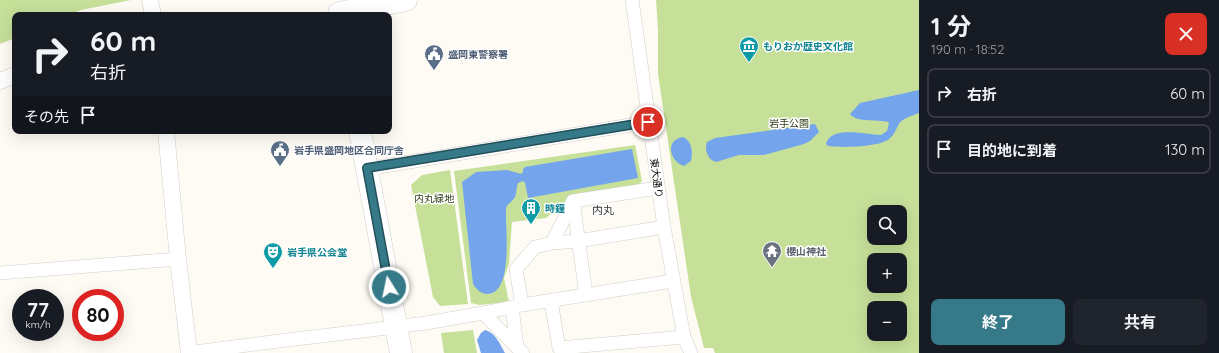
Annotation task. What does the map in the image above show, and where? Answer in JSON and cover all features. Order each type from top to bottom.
[{"type":"highway","points":[[346,12],[406,0]]},
{"type":"highway","points":[[361,134],[401,353]]},
{"type":"street","points":[[150,0],[152,12]]},
{"type":"street","name":"東大通り","points":[[632,0],[664,227],[684,337],[689,352]]},
{"type":"street","points":[[0,81],[12,76]]},
{"type":"street","points":[[367,168],[648,122]]},
{"type":"street","points":[[166,134],[188,353],[396,327],[673,281]]},
{"type":"street","points":[[573,201],[658,188]]},
{"type":"street","points":[[573,201],[586,295]]},
{"type":"street","points":[[552,243],[573,201]]},
{"type":"street","points":[[520,350],[516,269],[535,247],[552,243],[664,227]]},
{"type":"street","points":[[0,273],[178,259]]},
{"type":"street","points":[[551,301],[559,348],[684,337]]},
{"type":"street","points":[[484,313],[520,350]]},
{"type":"green space","points":[[0,0],[131,0],[76,12],[12,12],[12,39],[0,44]]},
{"type":"green space","name":"岩手公園","points":[[656,0],[919,0],[919,353],[715,353],[713,348],[704,348],[691,297],[658,74]]},
{"type":"green space","points":[[635,145],[642,181],[634,190],[566,201],[546,218],[512,222],[509,264],[504,278],[509,302],[479,305],[471,303],[454,171]]},
{"type":"green space","name":"内丸緑地","points":[[450,170],[468,304],[440,306],[433,297],[411,185],[422,175]]},
{"type":"green space","points":[[473,330],[477,353],[444,353],[441,333]]},
{"type":"water","points":[[919,90],[919,113],[899,123],[893,134],[884,142],[851,147],[834,147],[826,144],[829,138],[842,133],[850,132],[881,135],[887,131],[889,124],[888,122],[857,119],[850,114],[860,103]]},
{"type":"water","points":[[815,124],[819,132],[810,141],[764,155],[739,155],[716,162],[709,157],[706,151],[707,142],[715,138]]},
{"type":"water","points":[[683,137],[690,144],[692,154],[691,161],[684,166],[675,160],[671,151],[673,142]]},
{"type":"water","points":[[632,149],[638,178],[528,198],[525,183],[523,181],[518,183],[515,197],[506,208],[507,243],[505,271],[502,282],[496,290],[488,294],[481,292],[476,288],[473,284],[462,182],[476,172],[507,170],[521,174],[525,167]]},
{"type":"water","points":[[485,330],[492,333],[505,353],[481,353],[477,340],[481,333]]},
{"type":"place","name":"もりおか歴史文化館","points":[[749,63]]},
{"type":"place","name":"盛岡東警察署","points":[[434,71]]},
{"type":"place","name":"岩手県盛岡地区合同庁舎","points":[[280,167]]},
{"type":"place","name":"時鐘","points":[[531,225]]},
{"type":"place","name":"櫻山神社","points":[[772,268]]},
{"type":"place","name":"岩手県公会堂","points":[[273,269]]},
{"type":"district","name":"内丸","points":[[603,210]]},
{"type":"route","points":[[389,287],[367,168],[648,122]]}]
